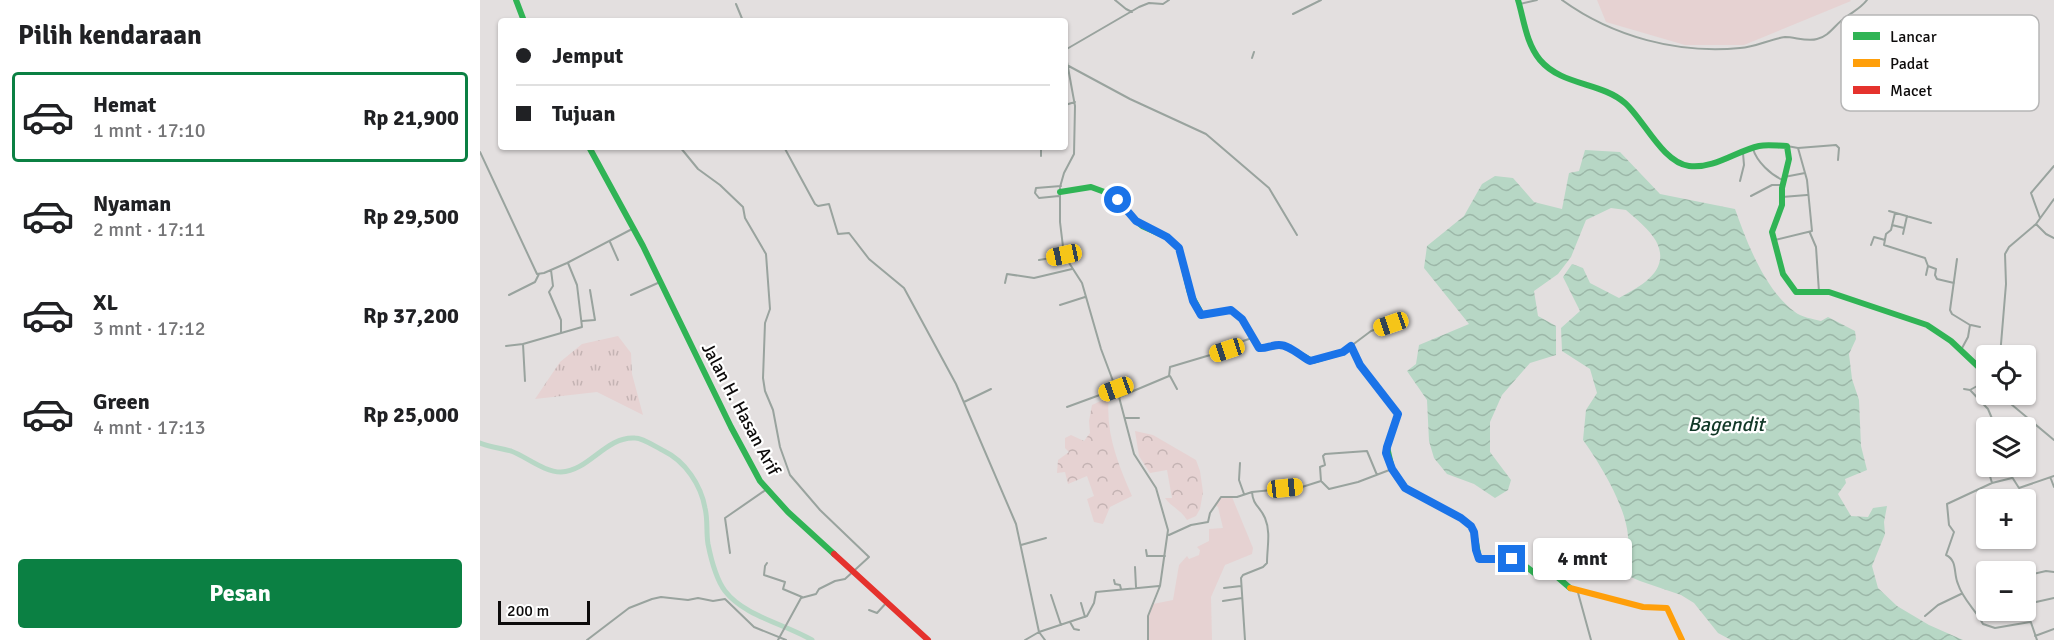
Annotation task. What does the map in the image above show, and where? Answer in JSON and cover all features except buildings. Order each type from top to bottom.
[{"type":"street","points":[[516,0],[523,18]]},
{"type":"street","points":[[1115,0],[1126,9],[1134,11]]},
{"type":"street","points":[[1068,49],[1148,2],[1160,5],[1169,0]]},
{"type":"street","points":[[1293,14],[1322,0]]},
{"type":"street","points":[[1538,0],[1519,2],[1530,46],[1540,60],[1549,68],[1571,80],[1601,89],[1623,101],[1650,130],[1671,159],[1678,164],[1696,165],[1719,161],[1760,146],[1798,148],[1836,145],[1839,148],[1838,160]]},
{"type":"street","points":[[1562,0],[1588,18],[1629,34],[1686,49],[1742,48],[1786,37],[1818,39],[1841,21]]},
{"type":"street","points":[[1848,15],[1861,7],[1867,0]]},
{"type":"street","points":[[736,4],[742,18]]},
{"type":"street","points":[[1252,57],[1254,52]]},
{"type":"street","points":[[1068,65],[1130,99],[1206,134],[1269,188],[1297,235]]},
{"type":"street","points":[[1068,72],[1075,102],[1074,154],[1064,173],[1060,191],[1064,255],[1082,283],[1101,349],[1119,396],[1134,454],[1156,488],[1169,535],[1160,586],[1148,616],[1148,640]]},
{"type":"street","points":[[1068,104],[1075,102]]},
{"type":"street","points":[[1787,146],[1789,159],[1784,180],[1782,206],[1772,232],[1783,274],[1792,290],[1840,295],[1927,325],[1936,329],[1976,364]]},
{"type":"street","points":[[1798,148],[1806,173],[1812,230],[1810,232],[1816,247],[1819,292]]},
{"type":"street","points":[[1753,149],[1757,158],[1770,172],[1784,180]]},
{"type":"street","name":"Jalan H. Hasan Arif","points":[[591,150],[634,228],[755,474],[788,512],[928,640]]},
{"type":"street","points":[[682,150],[698,169],[720,185],[743,207],[745,218],[766,254],[770,309],[765,323],[763,378],[765,391],[773,410],[780,447],[790,475],[820,510],[869,557],[845,579],[835,581],[819,589],[816,594],[802,598],[783,589],[785,582],[764,575],[767,563]]},
{"type":"street","points":[[786,150],[815,204],[819,206],[829,204],[838,234],[849,233],[869,259],[901,283],[964,402],[1016,524],[1039,632],[1045,640]]},
{"type":"street","points":[[1041,150],[1041,156]]},
{"type":"street","points":[[480,152],[531,264],[539,274]]},
{"type":"street","points":[[1740,181],[1744,165],[1743,153]]},
{"type":"street","points":[[2040,218],[2031,193],[2054,166]]},
{"type":"street","points":[[1752,196],[1772,185],[1806,173]]},
{"type":"street","points":[[1060,191],[1036,188],[1035,191],[1039,198],[1060,191],[1091,187],[1110,194],[1142,226],[1174,242],[1179,248],[1197,310],[1202,315],[1231,310],[1242,319],[1261,349],[1284,345],[1310,361],[1343,352],[1371,331],[1391,324]]},
{"type":"street","points":[[1782,197],[1808,195]]},
{"type":"street","points":[[2001,345],[2006,284],[2005,254],[2009,247],[2036,224],[2054,199]]},
{"type":"street","points":[[1889,211],[1931,223]]},
{"type":"street","points":[[1895,213],[1884,245],[1925,258],[1928,266],[1926,275]]},
{"type":"street","points":[[1904,234],[1907,216]]},
{"type":"street","points":[[2036,224],[2052,237],[2054,232]]},
{"type":"street","points":[[1892,225],[1905,228]]},
{"type":"street","points":[[509,295],[535,282],[539,274],[567,263],[634,228]]},
{"type":"street","points":[[1773,240],[1810,232]]},
{"type":"street","points":[[1871,245],[1874,237],[1885,240]]},
{"type":"street","points":[[610,242],[618,260]]},
{"type":"street","points":[[1039,260],[1064,255]]},
{"type":"street","points":[[1957,258],[1951,312],[1970,325],[1980,327]]},
{"type":"street","points":[[506,346],[523,344],[580,329],[582,321],[577,285],[567,263]]},
{"type":"street","points":[[1928,266],[1936,269],[1937,279],[1954,283]]},
{"type":"street","points":[[1005,283],[1006,274],[1027,275],[1034,278],[1072,269]]},
{"type":"street","points":[[551,270],[553,286],[549,292],[561,320],[561,333]]},
{"type":"street","points":[[631,295],[660,282]]},
{"type":"street","points":[[582,321],[595,320],[590,290]]},
{"type":"street","points":[[1060,305],[1085,297]]},
{"type":"street","points":[[1961,350],[1968,337],[1970,325]]},
{"type":"street","points":[[1177,389],[1168,376],[1170,367],[1227,350],[1231,345],[1252,338]]},
{"type":"street","points":[[523,344],[525,381]]},
{"type":"street","points":[[1351,346],[1360,365],[1398,414],[1386,453],[1392,469],[1405,488],[1461,518],[1471,526],[1479,559],[1516,559],[1535,575],[1555,575],[1568,587],[1577,590],[1643,607],[1667,608],[1682,640]]},
{"type":"street","points":[[1119,396],[1168,376]]},
{"type":"street","points":[[1970,390],[1976,387]]},
{"type":"street","points":[[964,402],[991,389]]},
{"type":"street","points":[[1066,407],[1116,389]]},
{"type":"street","points":[[1964,389],[1970,390],[1988,409],[1991,417]]},
{"type":"street","points":[[2012,405],[2054,440]]},
{"type":"street","points":[[1125,418],[1139,418]]},
{"type":"street","points":[[1377,475],[1367,451],[1325,454],[1323,456],[1325,465],[1320,467],[1321,481],[1329,489],[1358,482],[1377,475],[1392,469]]},
{"type":"street","points":[[1240,463],[1239,480],[1244,494]]},
{"type":"street","points":[[1990,477],[1992,483]]},
{"type":"street","points":[[2030,622],[1995,628],[1988,627],[1983,624],[1978,614],[1968,604],[1956,582],[1954,564],[1946,554],[1954,532],[1949,526],[1947,506],[1992,483],[2012,477],[2019,488],[2052,477],[2054,487]]},
{"type":"street","points":[[1169,535],[1191,525],[1208,522],[1218,499],[1252,492],[1302,487],[1321,481]]},
{"type":"street","points":[[730,553],[725,518],[767,489]]},
{"type":"street","points":[[1245,640],[1241,586],[1243,574],[1264,566],[1268,525],[1263,513],[1254,503],[1252,492]]},
{"type":"street","points":[[1021,545],[1046,538]]},
{"type":"street","points":[[1146,550],[1147,556],[1165,556]]},
{"type":"street","points":[[1135,567],[1136,587]]},
{"type":"street","points":[[2036,573],[2054,572]]},
{"type":"street","points":[[1114,580],[1121,589]]},
{"type":"street","points":[[1025,640],[1039,632],[1085,617],[1094,603],[1093,597],[1096,592],[1160,586]]},
{"type":"street","points":[[1224,588],[1241,586]]},
{"type":"street","points":[[1577,590],[1591,640]]},
{"type":"street","points":[[1925,616],[1938,605],[1962,594]]},
{"type":"street","points":[[1051,595],[1061,625]]},
{"type":"street","points":[[587,640],[631,606],[661,597],[686,600],[700,598],[713,601],[725,599],[754,627],[786,640]]},
{"type":"street","points":[[778,640],[802,598]]},
{"type":"street","points":[[1223,601],[1242,598]]},
{"type":"street","points":[[2037,640],[2026,608],[2036,602],[2054,598]]},
{"type":"street","points":[[869,610],[877,613],[887,602]]},
{"type":"street","points":[[1081,603],[1085,617]]},
{"type":"street","points":[[1070,622],[1074,628],[1079,630]]},
{"type":"street","points":[[2035,636],[2054,629]]},
{"type":"green space","points":[[1597,0],[1851,1],[1744,45],[1685,45],[1606,22]]},
{"type":"green space","points":[[618,336],[631,353],[632,374],[643,415],[597,392],[535,399],[560,362],[582,344]]},
{"type":"green space","points":[[1109,397],[1111,435],[1132,496],[1110,507],[1103,524],[1094,522],[1087,499],[1094,496],[1087,476],[1068,484],[1065,472],[1057,473],[1058,460],[1069,452],[1065,448],[1065,438],[1071,435],[1084,441],[1090,433],[1089,421],[1092,405]]},
{"type":"green space","points":[[1135,431],[1153,435],[1196,460],[1203,492],[1200,509],[1196,516],[1187,520],[1165,498],[1172,498],[1167,470],[1150,473],[1139,456]]},
{"type":"green space","points":[[1232,497],[1253,548],[1252,554],[1225,565],[1211,597],[1212,640],[1149,640],[1147,620],[1153,604],[1173,600],[1179,565],[1187,556],[1189,559],[1199,555],[1200,550],[1197,547],[1209,541],[1209,529],[1223,528],[1218,507],[1215,505],[1219,498]]},
{"type":"water","name":"Bagendit","points":[[1585,150],[1620,152],[1660,194],[1735,209],[1758,265],[1784,303],[1807,318],[1821,321],[1828,317],[1855,331],[1856,339],[1849,354],[1852,379],[1859,400],[1861,446],[1867,470],[1845,479],[1846,483],[1838,494],[1851,516],[1868,517],[1873,508],[1887,506],[1884,522],[1885,534],[1872,566],[1878,588],[1897,606],[1929,625],[1963,640],[1731,640],[1718,633],[1694,603],[1681,595],[1619,572],[1628,545],[1625,519],[1606,476],[1583,440],[1586,410],[1597,393],[1590,369],[1562,351],[1561,328],[1580,311],[1563,277],[1572,264],[1583,268],[1590,283],[1619,298],[1644,283],[1657,269],[1660,252],[1656,241],[1647,229],[1626,210],[1611,208],[1586,220],[1571,257],[1558,274],[1534,291],[1538,316],[1556,326],[1556,355],[1530,363],[1502,395],[1490,422],[1490,452],[1511,480],[1508,490],[1495,498],[1474,484],[1447,474],[1434,458],[1429,441],[1427,400],[1407,371],[1416,364],[1419,345],[1469,324],[1424,268],[1427,246],[1464,216],[1482,184],[1495,176],[1513,178],[1534,202],[1562,209],[1569,173],[1579,171]]},
{"type":"waterway","points":[[480,443],[511,451],[542,467],[561,472],[580,466],[615,442],[625,439],[642,439],[672,455],[685,467],[700,491],[706,512],[707,540],[716,575],[725,591],[743,607],[812,640]]},
{"type":"traffic: fast","points":[[516,0],[523,18]]},
{"type":"traffic: fast","points":[[1518,0],[1528,39],[1540,60],[1559,75],[1605,91],[1625,103],[1662,149],[1680,163],[1689,166],[1708,165],[1750,148],[1769,145],[1787,146],[1789,159],[1782,188],[1782,205],[1772,232],[1783,274],[1796,292],[1829,292],[1927,325],[1951,341],[1976,365]]},
{"type":"traffic: fast","points":[[591,150],[643,246],[731,427],[760,481],[788,512],[834,554]]},
{"type":"traffic: fast","points":[[1060,192],[1091,187],[1110,194],[1142,226],[1167,237],[1179,248],[1190,293],[1202,315],[1231,310],[1242,319],[1259,348],[1284,345],[1312,361],[1343,352],[1351,346],[1360,365],[1398,414],[1387,447],[1392,469],[1405,488],[1461,518],[1471,526],[1479,559],[1516,559],[1537,575],[1555,575],[1570,588]]},
{"type":"traffic: slow","points":[[1570,588],[1643,607],[1667,608],[1682,640]]},
{"type":"traffic: jam","points":[[834,554],[928,640]]},
{"type":"route","points":[[1118,200],[1142,226],[1167,237],[1179,248],[1193,301],[1201,315],[1231,310],[1242,319],[1259,348],[1284,345],[1310,361],[1343,352],[1351,346],[1360,365],[1398,414],[1386,453],[1392,469],[1405,488],[1461,518],[1471,526],[1479,559],[1512,559]]}]
